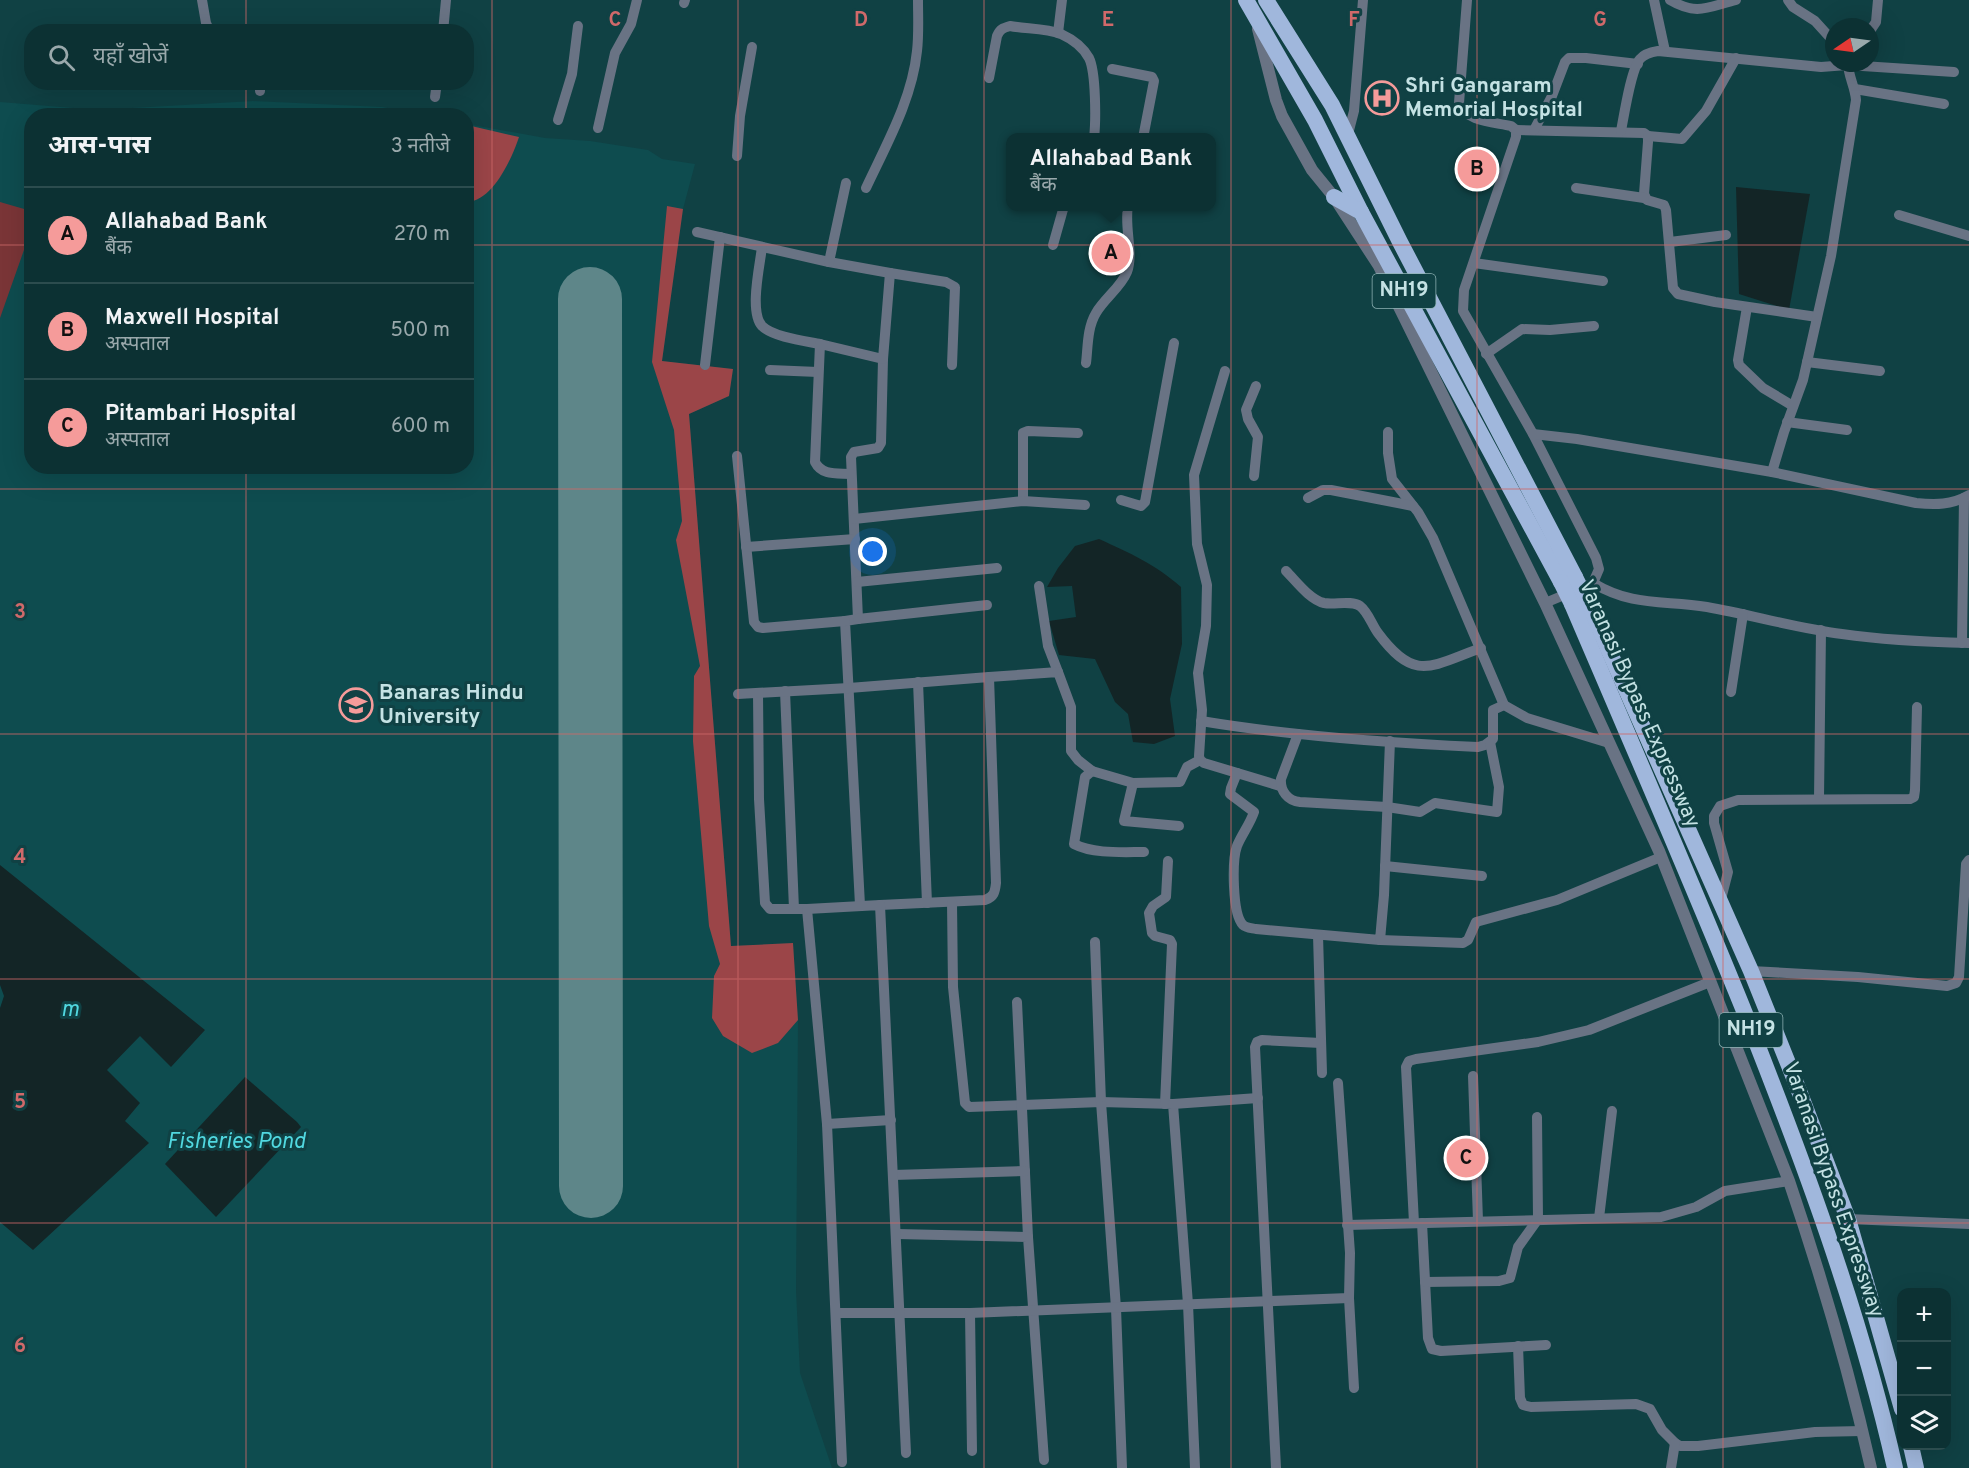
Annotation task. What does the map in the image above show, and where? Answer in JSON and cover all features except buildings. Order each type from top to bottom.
[{"type":"highway","name":"Varanasi Bypass Expressway","points":[[1246,0],[1315,120],[1361,212],[1568,579]]},
{"type":"highway","name":"Varanasi Bypass Expressway","points":[[1266,0],[1332,105],[1568,579],[1751,971],[1848,1219],[1898,1396]]},
{"type":"highway","points":[[1334,197],[1361,212]]},
{"type":"highway","name":"Varanasi Bypass Expressway","points":[[1579,602],[1777,1094],[1831,1241],[1882,1412],[1895,1468]]},
{"type":"highway","points":[[1912,1450],[1916,1468]]},
{"type":"street","points":[[202,0],[206,24]]},
{"type":"street","points":[[444,24],[446,0]]},
{"type":"street","points":[[598,128],[615,53],[632,24],[637,0]]},
{"type":"street","points":[[866,188],[908,94],[917,52],[918,0]]},
{"type":"street","points":[[1058,33],[1062,0]]},
{"type":"street","points":[[1347,138],[1354,111],[1363,0]]},
{"type":"street","points":[[1467,0],[1460,103],[1462,109],[1466,114],[1511,126],[1516,130],[1621,131],[1682,139],[1706,111],[1736,58]]},
{"type":"street","points":[[1654,0],[1665,51]]},
{"type":"street","points":[[1670,0],[1696,10],[1736,0]]},
{"type":"street","points":[[1788,0],[1793,7],[1815,21],[1825,32]]},
{"type":"street","points":[[1876,18],[1878,0]]},
{"type":"street","points":[[1255,18],[1282,116],[1312,170],[1334,197],[1378,266],[1545,603],[1661,857],[1789,1181],[1808,1236],[1871,1468]]},
{"type":"street","points":[[558,120],[572,74],[578,26]]},
{"type":"street","points":[[989,78],[999,30],[1010,27],[1058,33],[1073,40],[1089,59],[1094,133]]},
{"type":"street","points":[[737,156],[744,92],[753,47]]},
{"type":"street","points":[[1621,131],[1638,64],[1640,59],[1649,53],[1665,51],[1825,67]]},
{"type":"street","points":[[1534,130],[1552,96],[1565,62],[1569,58],[1638,64]]},
{"type":"street","points":[[1879,66],[1954,72]]},
{"type":"street","points":[[1113,69],[1152,77],[1154,81],[1144,133]]},
{"type":"street","points":[[1772,472],[1803,380],[1831,256],[1856,100],[1850,72]]},
{"type":"street","points":[[1855,89],[1944,104]]},
{"type":"street","points":[[435,97],[436,90]]},
{"type":"street","points":[[1516,130],[1516,137],[1464,290],[1463,311],[1533,434],[1596,558],[1599,569],[1593,584],[1545,603]]},
{"type":"street","points":[[1644,198],[1648,136]]},
{"type":"street","points":[[829,262],[846,183]]},
{"type":"street","points":[[1576,188],[1644,198],[1664,205],[1670,242],[1673,288],[1678,294],[1816,317]]},
{"type":"street","points":[[1053,245],[1063,211]]},
{"type":"street","points":[[1086,363],[1089,333],[1095,314],[1126,274],[1129,264],[1127,211]]},
{"type":"street","points":[[1899,215],[1969,236]]},
{"type":"street","points":[[697,232],[829,262],[946,282],[955,287],[952,365]]},
{"type":"street","points":[[1670,242],[1726,236]]},
{"type":"street","points":[[705,365],[720,237]]},
{"type":"street","points":[[762,247],[755,304],[761,325],[769,331],[883,359]]},
{"type":"street","points":[[1474,263],[1603,281]]},
{"type":"street","points":[[858,619],[851,457],[854,452],[878,448],[881,443],[883,359],[890,273]]},
{"type":"street","points":[[1747,307],[1739,365],[1763,388],[1793,406]]},
{"type":"street","points":[[1486,354],[1522,329],[1550,330],[1594,326]]},
{"type":"street","points":[[1121,500],[1141,506],[1145,502],[1174,343]]},
{"type":"street","points":[[820,345],[814,462],[824,473],[851,474]]},
{"type":"street","points":[[1807,362],[1880,371]]},
{"type":"street","points":[[770,370],[818,372]]},
{"type":"street","points":[[1200,760],[1201,721],[1198,673],[1206,626],[1207,585],[1197,544],[1194,475],[1225,371]]},
{"type":"street","points":[[1254,476],[1258,437],[1248,419],[1246,410],[1256,386]]},
{"type":"street","points":[[1787,422],[1847,430]]},
{"type":"street","points":[[1023,501],[1023,433],[1028,431],[1078,433]]},
{"type":"street","points":[[1388,432],[1392,479],[1413,506],[1436,545],[1504,705],[1527,718],[1609,743]]},
{"type":"street","points":[[1533,434],[1577,439],[1772,472],[1916,503],[1937,505],[1953,503],[1967,497],[1965,643],[1900,641],[1821,630],[1689,604],[1641,602],[1609,593],[1593,584]]},
{"type":"street","points":[[737,456],[754,622],[758,627],[845,621],[987,605]]},
{"type":"street","points":[[1308,498],[1323,490],[1331,490],[1413,506]]},
{"type":"street","points":[[854,519],[1023,501],[1085,505]]},
{"type":"street","points":[[746,547],[855,539]]},
{"type":"street","points":[[857,582],[997,568]]},
{"type":"street","points":[[1286,571],[1319,602],[1358,605],[1364,610],[1388,646],[1405,662],[1418,666],[1432,666],[1481,648]]},
{"type":"street","points":[[1039,586],[1048,646],[1071,707],[1071,751],[1078,760],[1092,771],[1133,783],[1180,782],[1187,767],[1200,760]]},
{"type":"street","points":[[1731,692],[1743,615]]},
{"type":"street","points":[[845,621],[860,905]]},
{"type":"street","points":[[1819,799],[1821,630]]},
{"type":"street","points":[[738,694],[1059,672]]},
{"type":"street","points":[[758,693],[759,799],[765,903],[770,909],[985,900],[992,898],[996,883],[989,677]]},
{"type":"street","points":[[918,682],[927,903]]},
{"type":"street","points":[[785,692],[794,909]]},
{"type":"street","points":[[1200,760],[1280,786],[1288,798],[1295,801],[1387,807],[1420,812],[1435,803],[1497,812],[1499,787],[1490,742],[1494,734],[1493,710],[1504,705]]},
{"type":"street","points":[[1720,904],[1728,872],[1714,823],[1714,816],[1720,806],[1738,800],[1910,799],[1914,797],[1917,707]]},
{"type":"street","points":[[1201,721],[1298,734],[1390,741],[1478,747],[1490,742]]},
{"type":"street","points":[[1280,786],[1298,734]]},
{"type":"street","points":[[1380,940],[1390,741]]},
{"type":"street","points":[[1092,771],[1085,777],[1074,844],[1083,848],[1109,851],[1144,852]]},
{"type":"street","points":[[1237,773],[1230,794],[1254,812],[1235,854],[1234,887],[1238,914],[1241,923],[1248,928],[1380,940],[1463,943],[1468,940],[1476,922],[1557,900],[1661,857]]},
{"type":"street","points":[[1133,783],[1124,821],[1179,826]]},
{"type":"street","points":[[1751,971],[1858,977],[1947,986],[1956,983],[1959,977],[1967,892],[1966,864],[1969,860]]},
{"type":"street","points":[[1167,861],[1166,897],[1153,906],[1149,914],[1152,933],[1170,940],[1172,944],[1169,1104],[1188,1304],[1195,1468]]},
{"type":"street","points":[[1385,866],[1482,876]]},
{"type":"street","points":[[952,902],[953,987],[966,1103],[969,1107],[1101,1102],[1169,1104],[1258,1098]]},
{"type":"street","points":[[880,905],[906,1453]]},
{"type":"street","points":[[807,909],[827,1124],[842,1462]]},
{"type":"street","points":[[1318,935],[1322,1073]]},
{"type":"street","points":[[1095,942],[1101,1102],[1116,1308],[1122,1468]]},
{"type":"street","points":[[1546,1345],[1441,1351],[1432,1349],[1428,1338],[1406,1067],[1409,1061],[1416,1059],[1538,1042],[1589,1030],[1710,982]]},
{"type":"street","points":[[1017,1002],[1028,1237],[1044,1460]]},
{"type":"street","points":[[1276,1468],[1255,1047],[1257,1042],[1262,1040],[1321,1043]]},
{"type":"street","points":[[1473,1076],[1478,1221]]},
{"type":"street","points":[[1338,1083],[1354,1388]]},
{"type":"street","points":[[1599,1218],[1612,1111]]},
{"type":"street","points":[[1425,1282],[1506,1281],[1512,1272],[1518,1247],[1538,1219],[1537,1117]]},
{"type":"street","points":[[827,1124],[891,1120]]},
{"type":"street","points":[[893,1175],[1025,1171]]},
{"type":"street","points":[[1347,1226],[1661,1217],[1696,1207],[1725,1191],[1789,1181]]},
{"type":"street","points":[[1848,1219],[1969,1224]]},
{"type":"street","points":[[897,1234],[1028,1237]]},
{"type":"street","points":[[836,1313],[970,1313],[1349,1298]]},
{"type":"street","points":[[970,1313],[972,1450]]},
{"type":"street","points":[[1518,1346],[1520,1398],[1523,1405],[1531,1407],[1636,1404],[1650,1409],[1662,1430],[1680,1446],[1698,1446],[1815,1432],[1862,1431]]},
{"type":"street","points":[[1671,1468],[1675,1443]]},
{"type":"shaded area","name":"Banaras Hindu University","points":[[253,101],[387,108],[132,108]]},
{"type":"shaded area","name":"Banaras Hindu University","points":[[0,102],[74,108],[24,108],[24,474],[474,474],[474,125],[545,138],[590,141],[648,150],[662,159],[695,164],[683,209],[662,361],[733,369],[729,396],[689,414],[731,946],[793,943],[798,1020],[796,1291],[800,1373],[832,1468],[0,1468]]},
{"type":"shaded area","points":[[474,127],[519,137],[512,156],[500,177],[493,187],[474,200]]},
{"type":"shaded area","points":[[0,202],[24,209],[24,250],[0,318]]},
{"type":"shaded area","points":[[667,206],[683,209],[662,361],[733,369],[729,396],[689,414],[731,946],[793,943],[798,1020],[778,1043],[752,1053],[723,1036],[712,1018],[714,976],[720,964],[709,926],[693,741],[694,676],[700,666],[676,540],[682,521],[674,430],[652,362]]},
{"type":"water","points":[[1736,187],[1810,194],[1789,310],[1739,294]]},
{"type":"water","points":[[1099,539],[1152,565],[1181,587],[1182,644],[1170,699],[1175,736],[1154,744],[1133,742],[1128,714],[1115,702],[1095,659],[1059,655],[1049,621],[1076,617],[1072,586],[1047,587],[1075,546]]},
{"type":"water","name":"m","points":[[0,865],[205,1030],[171,1067],[140,1036],[107,1070],[140,1103],[125,1121],[149,1143],[33,1250],[0,1222],[0,1008],[4,996],[0,985]]},
{"type":"water","name":"Fisheries Pond","points":[[245,1077],[301,1127],[216,1217],[165,1164]]},
{"type":"runway","points":[[590,299],[591,1186]]},
{"type":"place","name":"Shri Gangaram Memorial Hospital","points":[[1382,98]]},
{"type":"place","name":"Maxwell Hospital","points":[[1477,169]]},
{"type":"place","name":"Allahabad Bank","points":[[1111,253]]},
{"type":"place","name":"Banaras Hindu University","points":[[356,705]]},
{"type":"place","name":"Pitambari Hospital","points":[[1466,1158]]}]
